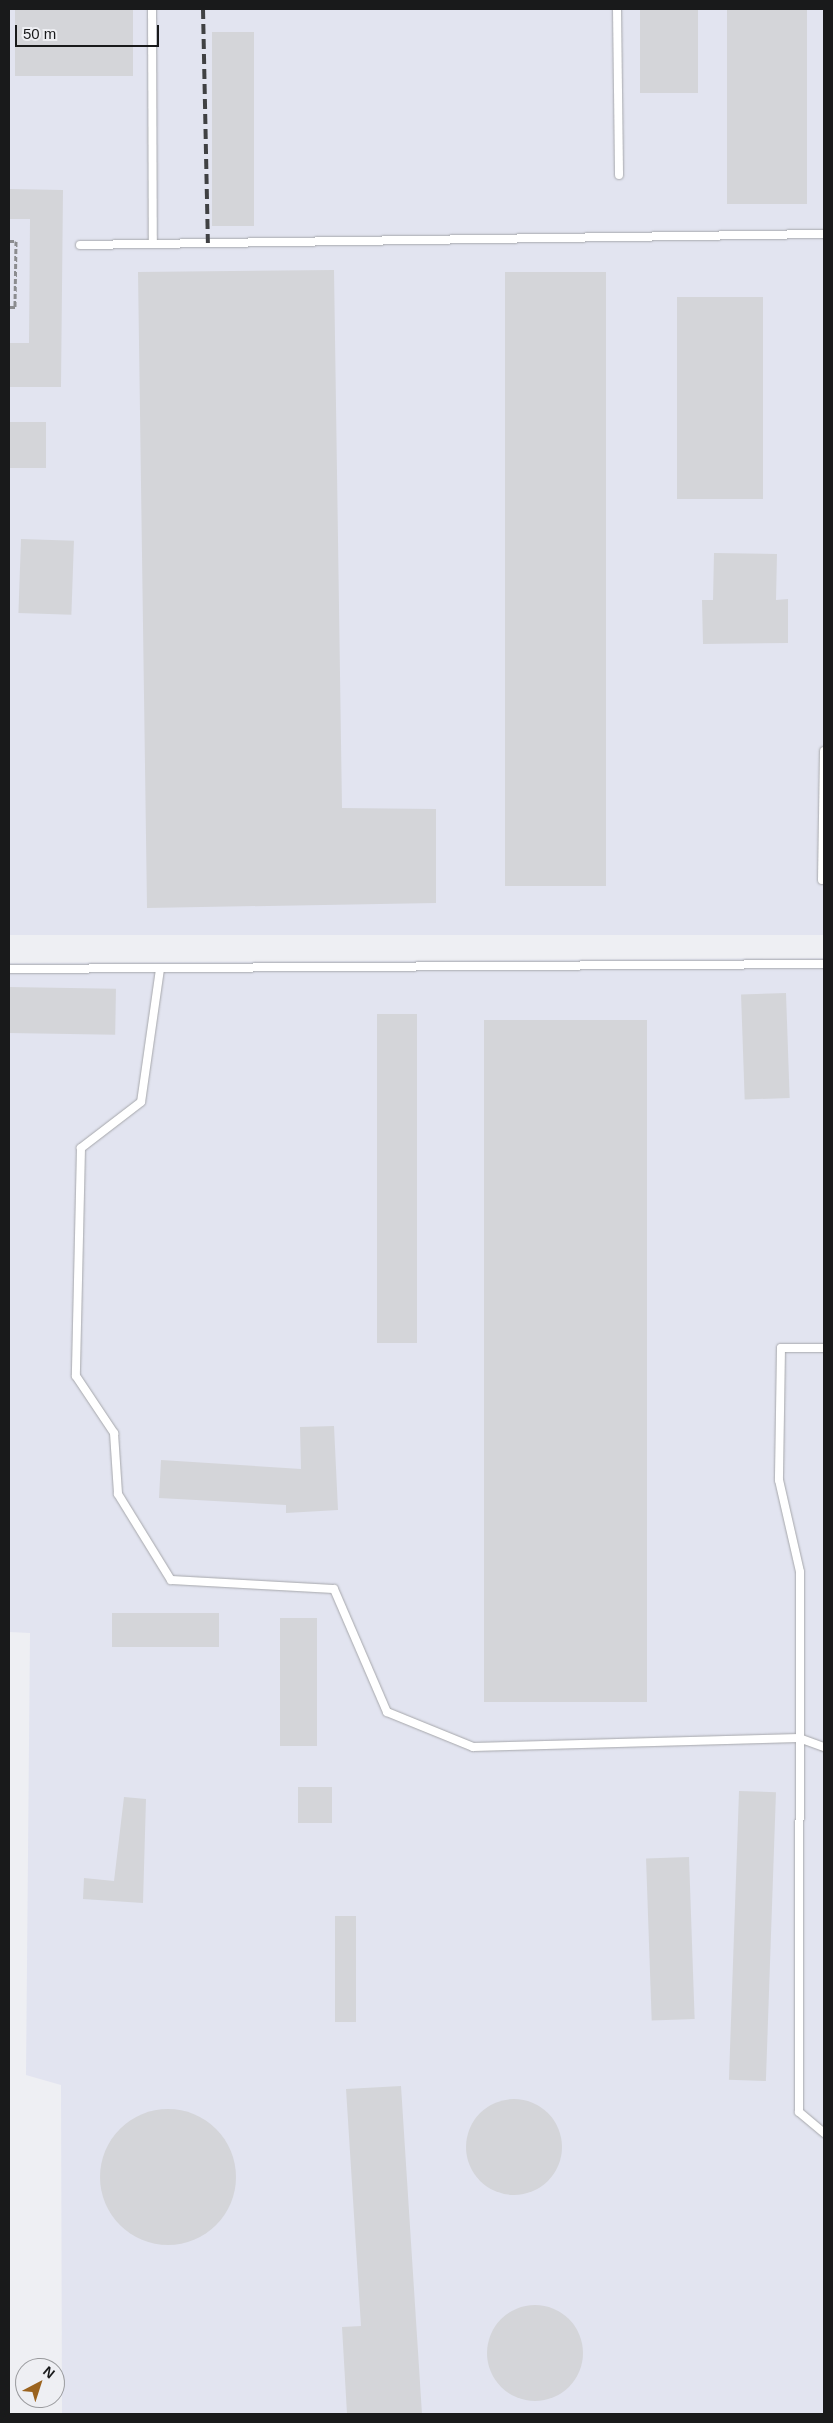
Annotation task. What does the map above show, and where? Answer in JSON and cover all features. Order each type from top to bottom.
[{"type":"lane","points":[[152,9],[153,244]]},
{"type":"lane","points":[[618,9],[619,175]]},
{"type":"lane","points":[[80,245],[824,234]]},
{"type":"lane","points":[[822,880],[824,751]]},
{"type":"lane","points":[[9,969],[824,964]]},
{"type":"lane","points":[[160,969],[141,1102],[81,1148],[76,1376],[114,1433],[118,1494],[171,1580],[334,1589],[387,1712],[473,1747],[799,1738],[824,1747]]},
{"type":"lane","points":[[824,1348],[781,1348],[779,1480],[800,1572],[799,2112],[824,2133]]},
{"type":"path","points":[[9,241],[16,241],[15,307],[9,307]]},
{"type":"shaded area","points":[[9,9],[824,9],[824,935],[9,935]]},
{"type":"shaded area","points":[[824,958],[824,2414],[62,2414],[62,2408],[65,2408],[65,2358],[62,2358],[61,2085],[26,2075],[30,1633],[9,1632],[9,963]]},
{"type":"building","points":[[15,9],[133,9],[133,76],[15,76]]},
{"type":"building","points":[[640,9],[698,9],[698,93],[640,93]]},
{"type":"building","points":[[727,9],[807,9],[807,204],[727,204]]},
{"type":"building","points":[[212,32],[254,32],[254,226],[212,226]]},
{"type":"building","points":[[9,189],[63,190],[61,387],[9,387],[9,343],[29,343],[30,219],[9,219]]},
{"type":"building","points":[[334,270],[342,808],[436,809],[436,903],[147,908],[138,272]]},
{"type":"building","points":[[505,272],[606,272],[606,886],[505,886]]},
{"type":"building","points":[[677,297],[763,297],[763,499],[677,499]]},
{"type":"building","points":[[9,422],[46,422],[46,468],[9,468]]},
{"type":"building","points":[[21,539],[74,541],[71,615],[18,613]]},
{"type":"building","points":[[714,553],[777,554],[776,600],[788,599],[788,643],[703,644],[702,600],[713,600]]},
{"type":"building","points":[[9,987],[116,989],[115,1035],[9,1033]]},
{"type":"building","points":[[786,993],[790,1098],[745,1100],[741,995]]},
{"type":"building","points":[[377,1014],[417,1014],[417,1343],[377,1343]]},
{"type":"building","points":[[484,1020],[647,1020],[647,1702],[484,1702]]},
{"type":"building","points":[[334,1426],[338,1510],[286,1513],[286,1505],[159,1498],[161,1460],[301,1469],[300,1427]]},
{"type":"building","points":[[112,1613],[219,1613],[219,1647],[112,1647]]},
{"type":"building","points":[[280,1618],[317,1618],[317,1746],[280,1746]]},
{"type":"building","points":[[298,1787],[332,1787],[332,1823],[298,1823]]},
{"type":"building","points":[[739,1791],[776,1792],[766,2081],[729,2080]]},
{"type":"building","points":[[124,1797],[146,1799],[143,1903],[83,1899],[84,1878],[114,1881]]},
{"type":"building","points":[[689,1857],[695,2019],[652,2020],[646,1859]]},
{"type":"building","points":[[335,1916],[356,1916],[356,2022],[335,2022]]},
{"type":"building","points":[[401,2086],[422,2414],[347,2414],[342,2327],[361,2326],[346,2089]]},
{"type":"building","points":[[514,2099],[532,2103],[548,2113],[558,2129],[562,2147],[558,2165],[548,2181],[532,2191],[514,2195],[496,2191],[480,2181],[470,2165],[466,2147],[470,2129],[480,2113],[496,2103]]},
{"type":"building","points":[[168,2109],[194,2114],[206,2120],[216,2129],[225,2139],[231,2151],[236,2177],[231,2203],[225,2215],[216,2225],[206,2234],[194,2240],[168,2245],[142,2240],[130,2234],[120,2225],[111,2215],[105,2203],[100,2177],[105,2151],[111,2139],[120,2129],[130,2120],[142,2114]]},
{"type":"building","points":[[535,2305],[553,2309],[569,2319],[579,2335],[583,2353],[579,2371],[569,2387],[553,2397],[535,2401],[517,2397],[501,2387],[491,2371],[487,2353],[491,2335],[501,2319],[517,2309]]},
{"type":"railway","points":[[203,9],[208,243]]}]
